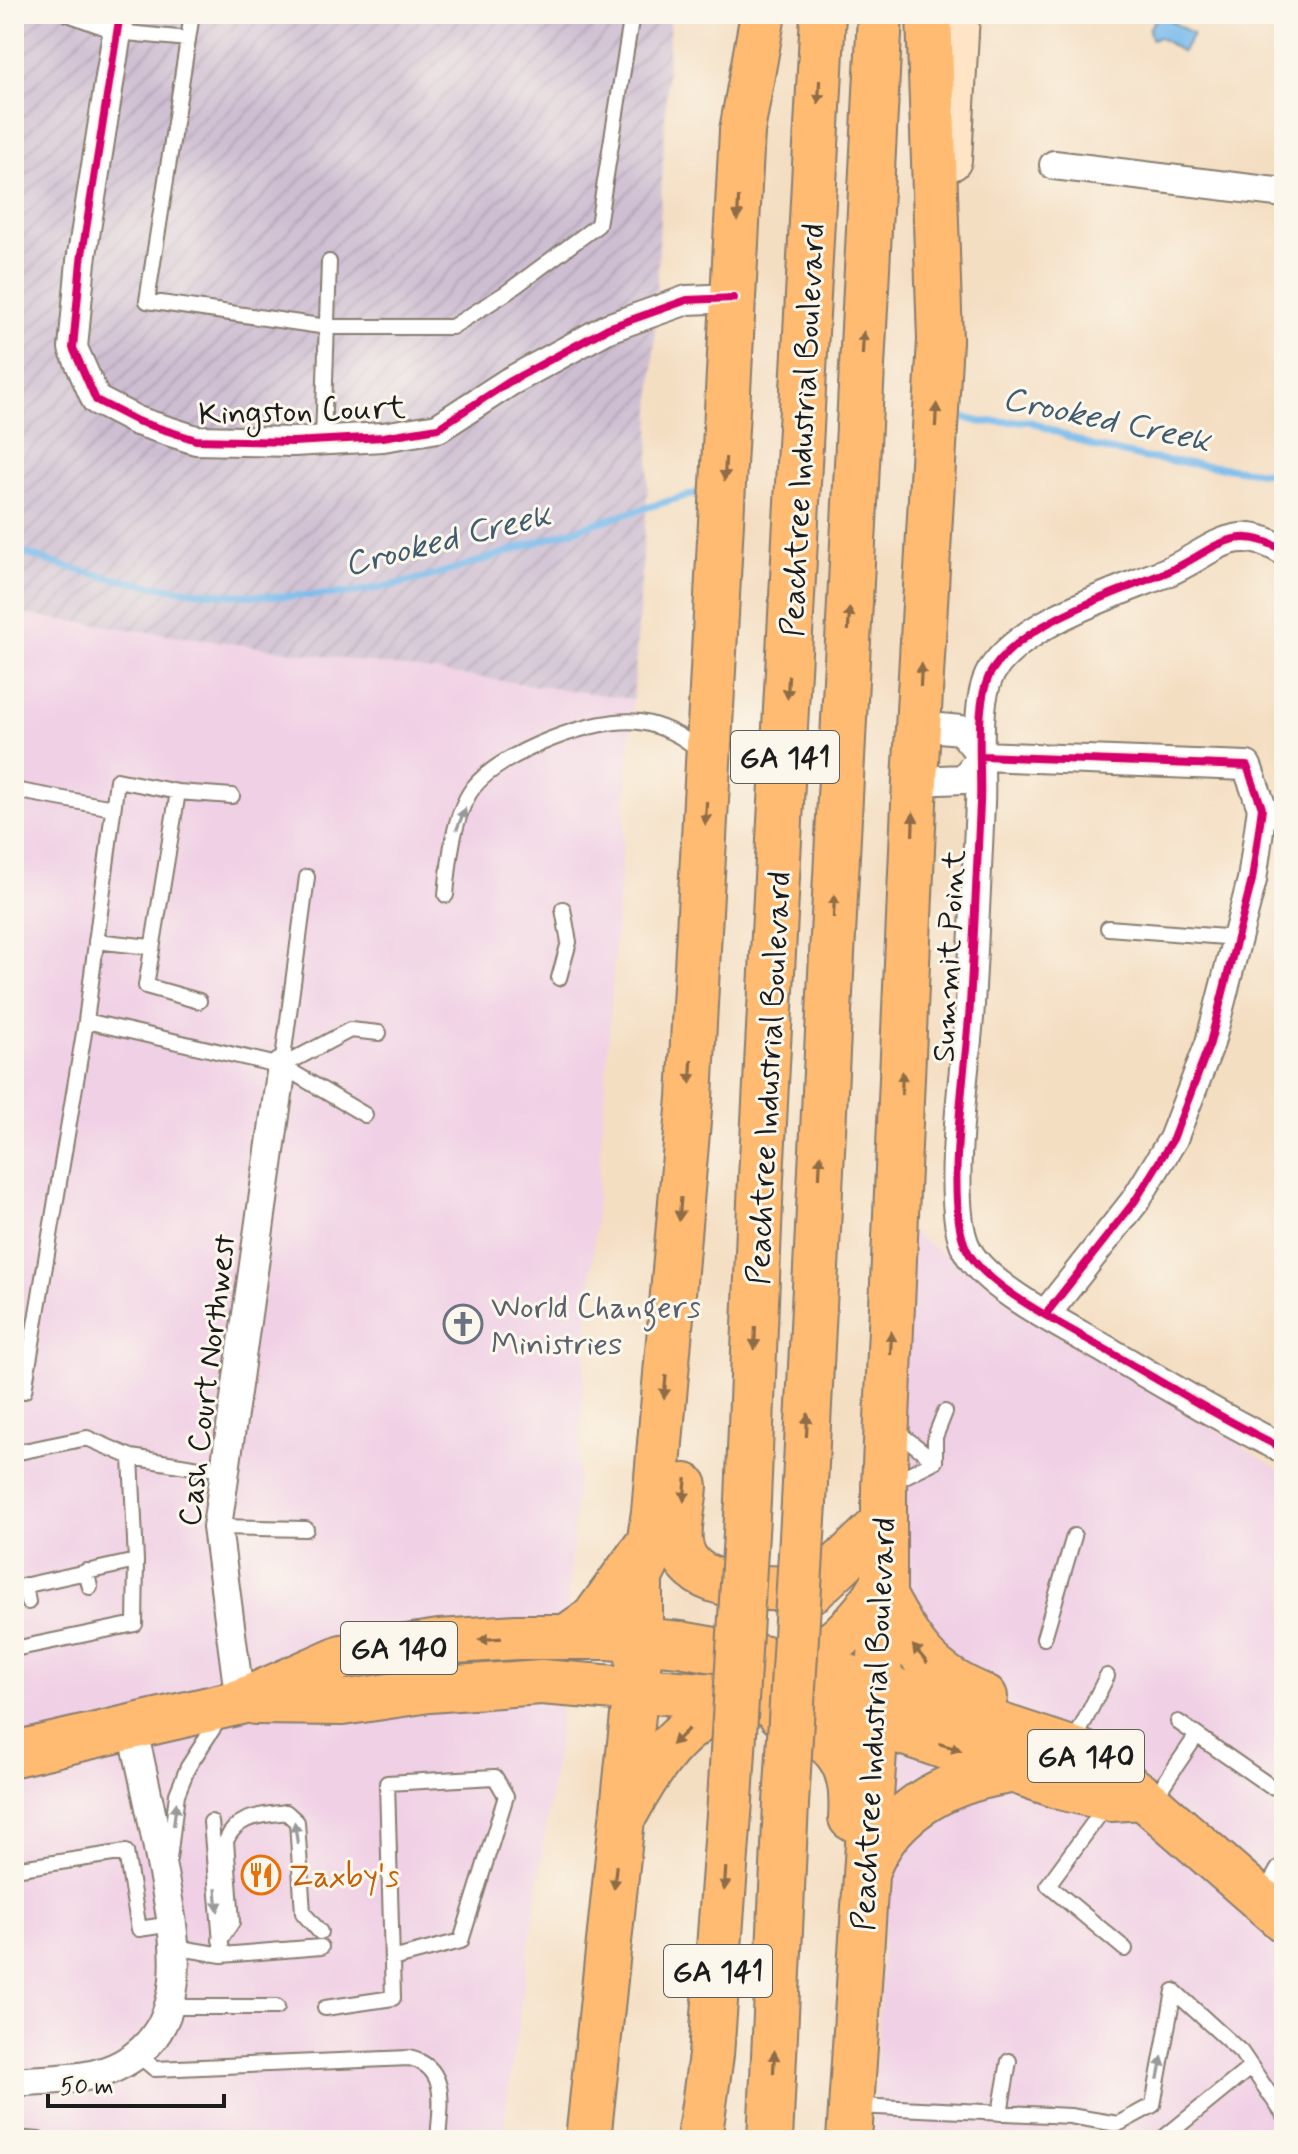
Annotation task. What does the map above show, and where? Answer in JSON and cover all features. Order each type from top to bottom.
[{"type":"main road","points":[[588,2140],[621,1823],[619,1650],[648,1552],[677,1254],[709,759],[747,14]]},
{"type":"main road","points":[[742,131],[763,14]]},
{"type":"main road","name":"Peachtree Industrial Boulevard","points":[[699,2140],[711,2055],[748,1500],[761,1178],[823,14]]},
{"type":"main road","name":"Peachtree Industrial Boulevard","points":[[770,2140],[880,14]]},
{"type":"main road","points":[[929,14],[940,340]]},
{"type":"main road","name":"Peachtree Industrial Boulevard","points":[[844,2129],[886,1701],[884,1505],[915,781],[959,14]]},
{"type":"main road","points":[[677,1254],[704,1288],[680,1543],[690,1564],[704,1577],[737,1586],[814,1589],[884,1505]]},
{"type":"main road","points":[[619,1650],[594,1618],[648,1552]]},
{"type":"main road","points":[[648,1552],[678,1619],[752,1684],[830,1744],[844,1762],[853,1787],[844,2129]]},
{"type":"main road","points":[[621,1823],[657,1761],[693,1725],[733,1704],[752,1684],[829,1647],[855,1624],[884,1589],[905,1635],[938,1674],[960,1687],[1079,1732],[1125,1766],[1135,1800]]},
{"type":"main road","name":"GA 140","points":[[21,1750],[234,1703],[342,1657],[439,1642],[619,1650],[752,1684],[886,1701],[1071,1748],[1135,1800],[1278,1899]]},
{"type":"main road","name":"GA 140","points":[[234,1703],[342,1703],[511,1683],[619,1650]]},
{"type":"main road","points":[[752,1684],[830,1702],[886,1701]]},
{"type":"main road","points":[[342,1703],[405,1706],[523,1692],[569,1695],[598,1716],[613,1752],[621,1823]]},
{"type":"main road","name":"GA 140","points":[[886,1701],[1020,1770],[1064,1788],[1135,1800]]},
{"type":"main road","points":[[867,1871],[886,1835],[915,1806],[964,1782],[1020,1770]]},
{"type":"street","name":"Kingston Court","points":[[118,23],[81,261],[73,348],[96,400],[137,421],[196,440],[323,440],[438,428],[509,382],[608,328],[687,300],[734,298]]},
{"type":"street","points":[[1054,165],[1284,193]]},
{"type":"street","name":"Summit Point","points":[[1284,551],[1251,536],[1229,538],[1196,560],[1087,605],[1013,644],[990,672],[981,705],[982,756],[958,1176],[959,1229],[967,1250],[981,1271],[1045,1315],[1214,1414],[1284,1449]]},
{"type":"street","points":[[918,726],[961,730],[982,756],[1247,766],[1262,808],[1252,880],[1239,938],[1210,1043],[1173,1139],[1135,1201],[1045,1315]]},
{"type":"street","points":[[915,781],[964,779],[982,756]]},
{"type":"street","name":"Cash Court Northwest","points":[[234,1703],[217,1527],[282,1066]]},
{"type":"street","points":[[14,2082],[92,2076],[119,2066],[137,2054],[153,2037],[168,2007],[174,1984],[173,1936],[132,1727]]},
{"type":"lane","points":[[68,14],[188,39]]},
{"type":"lane","points":[[192,14],[147,301],[327,327],[452,327],[598,225],[632,14]]},
{"type":"lane","points":[[323,440],[329,262]]},
{"type":"lane","points":[[446,895],[451,843],[473,788],[515,754],[577,729],[638,721],[681,735],[709,759]]},
{"type":"lane","points":[[14,1390],[24,1391],[86,1021],[117,780],[178,792],[232,796]]},
{"type":"lane","points":[[14,790],[113,808]]},
{"type":"lane","points":[[178,792],[150,947],[146,986],[199,1001]]},
{"type":"lane","points":[[282,1066],[307,877]]},
{"type":"lane","points":[[559,978],[569,942],[563,909]]},
{"type":"lane","points":[[1108,928],[1239,938]]},
{"type":"lane","points":[[96,941],[150,947]]},
{"type":"lane","points":[[86,1021],[282,1066],[365,1115]]},
{"type":"lane","points":[[282,1066],[350,1030],[379,1033]]},
{"type":"lane","points":[[884,1505],[935,1461],[935,1437],[945,1412]]},
{"type":"lane","points":[[888,1421],[935,1461]]},
{"type":"lane","points":[[14,1453],[87,1438],[131,1457],[199,1468],[226,1468]]},
{"type":"lane","points":[[14,1649],[35,1639],[96,1625],[135,1624],[136,1561],[131,1457]]},
{"type":"lane","points":[[217,1527],[306,1529]]},
{"type":"lane","points":[[1044,1638],[1074,1536]]},
{"type":"lane","points":[[28,1602],[20,1587],[136,1561]]},
{"type":"lane","points":[[86,1571],[90,1587]]},
{"type":"lane","points":[[58,1578],[59,1593]]},
{"type":"lane","points":[[1079,1732],[1107,1676]]},
{"type":"lane","points":[[166,1891],[177,1794],[188,1767],[234,1703]]},
{"type":"lane","points":[[1178,1722],[1270,1786],[1284,1789]]},
{"type":"lane","points":[[1125,1949],[1048,1885],[1197,1735]]},
{"type":"lane","points":[[325,2008],[393,1998],[387,1783],[495,1777],[506,1796],[461,1941],[392,1959]]},
{"type":"lane","points":[[14,1869],[126,1852],[139,1929],[221,1948],[321,1939],[303,1913],[297,1822],[286,1812],[243,1819],[231,1830],[226,1841],[232,1922],[221,1948]]},
{"type":"lane","points":[[211,1822],[221,1948]]},
{"type":"lane","points":[[844,2129],[1000,2113],[1070,2116],[1118,2124],[1153,2105],[1174,1991],[1241,2052],[1284,2115]]},
{"type":"lane","points":[[168,2007],[277,2007]]},
{"type":"lane","points":[[137,2054],[155,2069],[409,2058],[423,2061],[434,2071],[440,2086],[438,2140]]},
{"type":"lane","points":[[1000,2113],[1009,2061]]},
{"type":"lane","points":[[1161,2140],[1251,2067]]},
{"type":"lane","points":[[1118,2124],[1118,2140]]},
{"type":"lane","points":[[14,2138],[39,2140]]},
{"type":"shaded area","points":[[14,14],[670,14],[647,498],[633,699],[14,613]]},
{"type":"shaded area","points":[[14,613],[633,699],[558,1742],[502,2140],[14,2140]]},
{"type":"shaded area","points":[[901,1226],[1284,1473],[1284,2140],[873,2140],[897,1657]]},
{"type":"water","points":[[1159,14],[1193,34],[1182,52],[1159,37],[1151,39],[1149,29]]},
{"type":"waterway","name":"Crooked Creek","points":[[966,418],[981,422],[1029,421],[1095,447],[1146,458],[1284,475]]},
{"type":"waterway","name":"Crooked Creek","points":[[14,549],[91,573],[173,589],[257,596],[337,594],[442,573],[700,492]]},
{"type":"cycle path","points":[[120,14],[81,261],[73,348],[96,400],[137,421],[196,440],[293,442],[383,437],[438,428],[509,382],[608,328],[687,300],[734,298]]},
{"type":"cycle path","points":[[1284,551],[1251,538],[1223,542],[1167,572],[1048,623],[1008,652],[993,669],[987,681],[981,714],[973,954],[957,1167],[960,1229],[967,1250],[992,1279],[1052,1319],[1284,1449]]},
{"type":"cycle path","points":[[982,756],[1247,766],[1262,808],[1252,880],[1210,1043],[1173,1139],[1135,1201],[1045,1315]]},
{"type":"place","name":"World Changers Ministries","points":[[463,1324]]},
{"type":"place","name":"Zaxby's","points":[[261,1875]]}]
